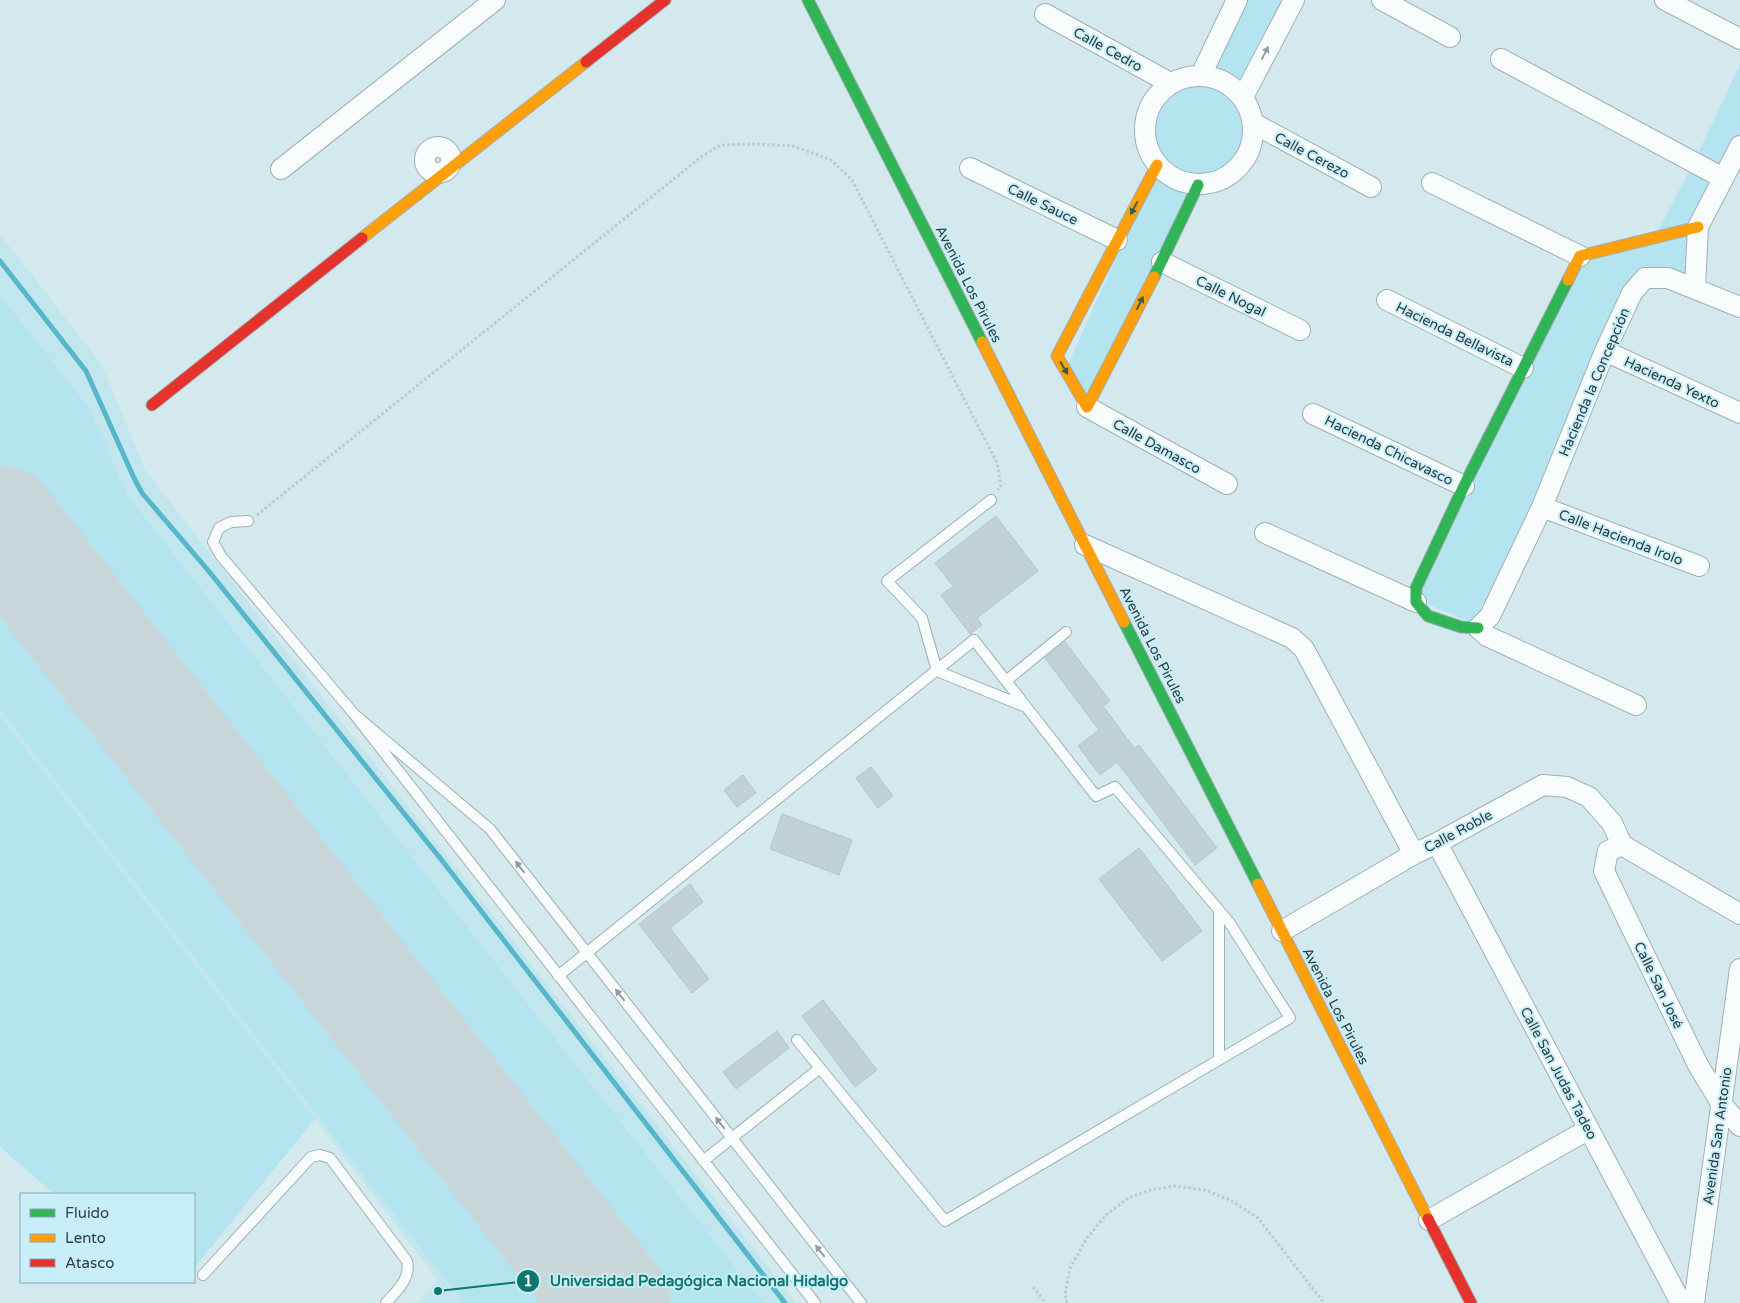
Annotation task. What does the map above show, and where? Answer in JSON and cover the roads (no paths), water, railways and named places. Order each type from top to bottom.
[{"type":"street","points":[[281,169],[495,0]]},
{"type":"street","points":[[152,405],[454,159],[665,0]]},
{"type":"street","name":"Avenida Los Pirules","points":[[808,0],[1471,1303]]},
{"type":"street","points":[[1201,75],[1237,0]]},
{"type":"street","points":[[1243,97],[1294,0]]},
{"type":"street","points":[[1382,0],[1450,37]]},
{"type":"street","points":[[1665,0],[1740,39]]},
{"type":"street","name":"Calle Cedro","points":[[1045,14],[1170,83]]},
{"type":"street","points":[[1501,59],[1724,178]]},
{"type":"street","points":[[1201,75],[1224,82],[1243,97],[1253,124],[1251,147],[1239,167],[1219,181],[1198,185],[1175,181],[1157,165],[1146,144],[1145,121],[1154,100],[1170,83],[1183,78],[1201,75]]},
{"type":"street","name":"Calle Cerezo","points":[[1253,124],[1371,187]]},
{"type":"street","points":[[1695,287],[1698,227],[1740,146]]},
{"type":"street","points":[[1087,407],[1057,356],[1157,165]]},
{"type":"street","name":"Calle Sauce","points":[[970,168],[1117,240]]},
{"type":"street","points":[[1432,183],[1580,256],[1698,227]]},
{"type":"street","points":[[1087,407],[1162,262],[1198,185]]},
{"type":"street","points":[[1416,602],[1416,588],[1464,486],[1580,256]]},
{"type":"street","name":"Calle Nogal","points":[[1162,262],[1300,330]]},
{"type":"street","name":"Hacienda la Concepción","points":[[1478,628],[1490,616],[1542,507],[1605,351],[1632,293],[1645,278],[1668,278],[1695,287],[1740,307]]},
{"type":"street","name":"Hacienda Bellavista","points":[[1387,300],[1523,368]]},
{"type":"street","name":"Hacienda Yexto","points":[[1605,351],[1740,414]]},
{"type":"street","name":"Calle Damasco","points":[[1087,407],[1227,484]]},
{"type":"street","name":"Hacienda Chicavasco","points":[[1313,414],[1464,486]]},
{"type":"street","name":"Calle Hacienda Irolo","points":[[1542,507],[1699,566]]},
{"type":"street","points":[[1265,533],[1416,602],[1428,616],[1461,627],[1478,628],[1487,636],[1636,704]]},
{"type":"street","points":[[1085,545],[1292,638],[1304,649],[1414,854]]},
{"type":"street","name":"Calle Roble","points":[[1282,931],[1414,854],[1543,785],[1567,787],[1589,797],[1612,823],[1622,845]]},
{"type":"street","name":"Calle San Judas Tadeo","points":[[1437,843],[1681,1303]]},
{"type":"street","points":[[1622,845],[1740,914]]},
{"type":"street","name":"Calle San José","points":[[1622,845],[1608,851],[1604,871],[1698,1065],[1721,1103],[1740,1126]]},
{"type":"street","name":"Avenida San Antonio","points":[[1694,1303],[1721,1103],[1734,1061],[1740,969]]},
{"type":"street","points":[[1429,1220],[1589,1129]]},
{"type":"lane","points":[[937,671],[922,618],[887,581],[991,500]]},
{"type":"lane","points":[[248,522],[231,522],[219,528],[213,542],[221,556],[354,714],[815,1303]]},
{"type":"lane","points":[[1006,680],[1066,632]]},
{"type":"lane","points":[[558,976],[974,640],[1096,796],[1115,787],[1219,910],[1229,922],[1290,1018],[945,1221],[797,1040]]},
{"type":"lane","points":[[937,671],[1027,708]]},
{"type":"lane","points":[[354,714],[490,829],[861,1303]]},
{"type":"lane","points":[[1219,910],[1219,1060]]},
{"type":"lane","points":[[703,1161],[820,1068]]},
{"type":"lane","points":[[203,1274],[311,1157],[320,1154],[330,1158],[407,1261],[409,1270],[405,1280],[386,1303]]},
{"type":"waterway","points":[[0,261],[86,371],[142,493],[207,569],[440,858],[785,1303]]},
{"type":"place","name":"Universidad Pedagógica Nacional Hidalgo","points":[[438,1291]]}]
